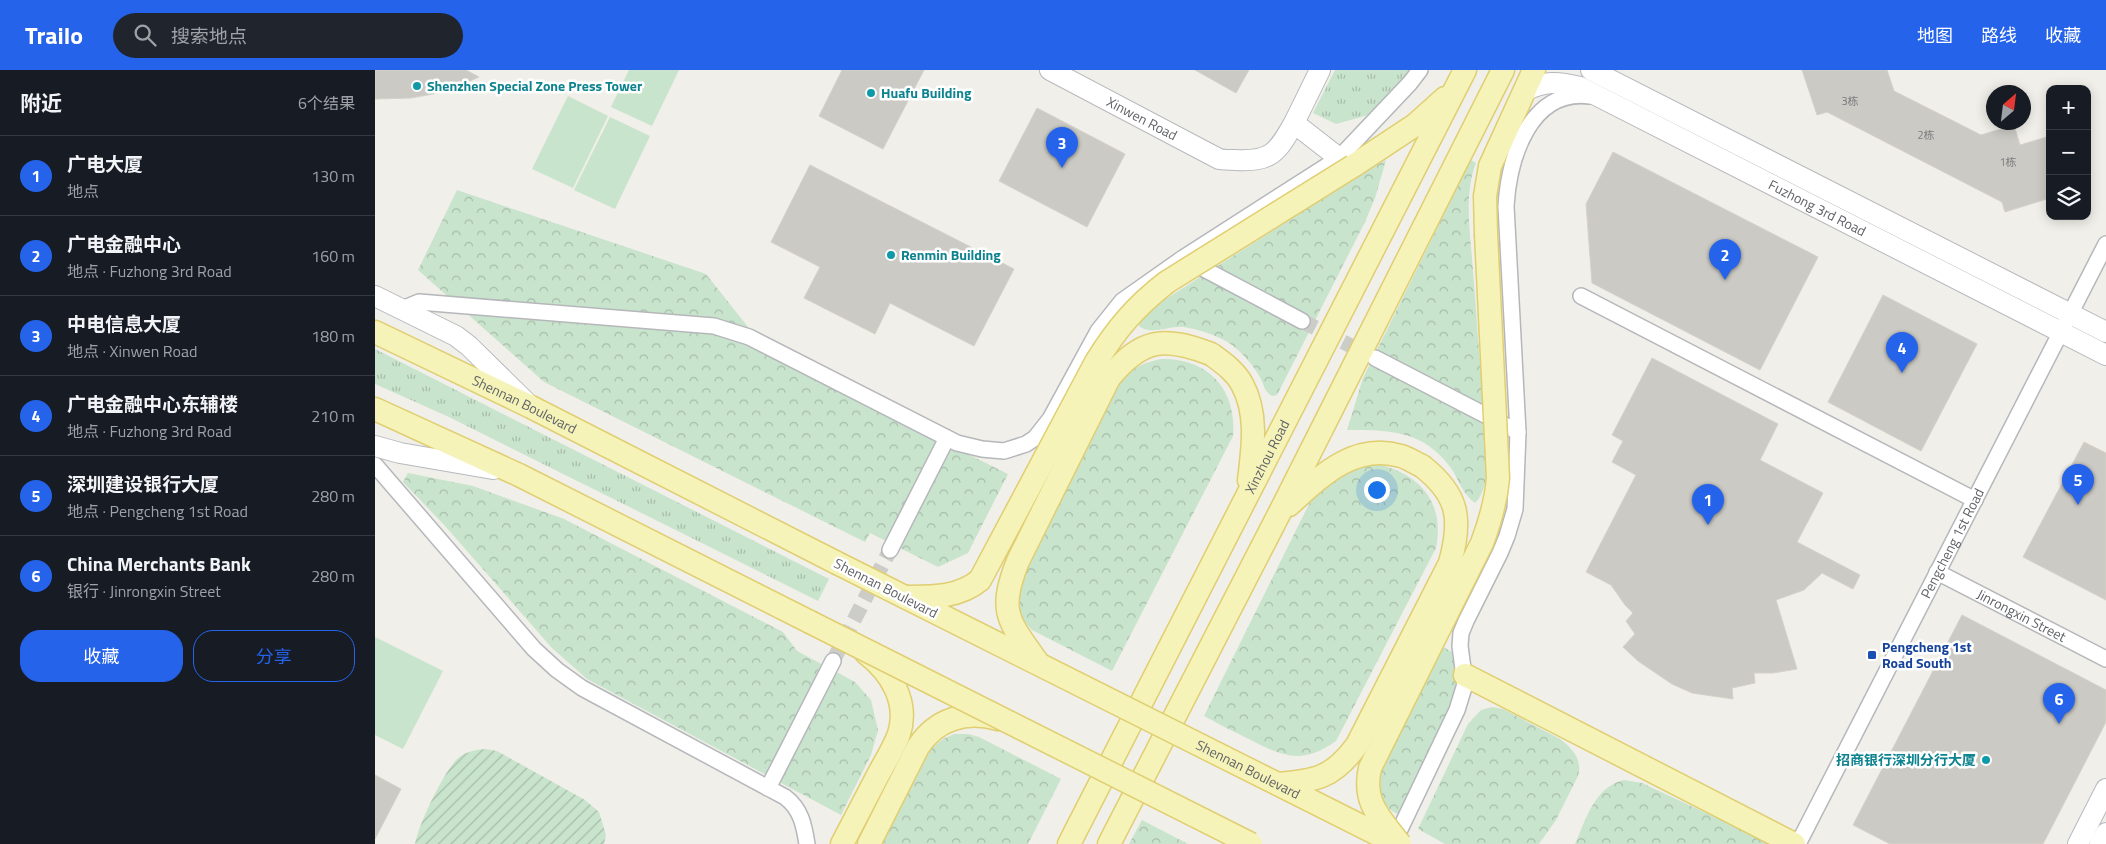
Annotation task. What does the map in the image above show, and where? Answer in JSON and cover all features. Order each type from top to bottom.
[{"type":"main road","points":[[1109,844],[1281,512],[1503,70]]},
{"type":"main road","points":[[1399,844],[1370,802],[1367,779],[1370,768],[1482,543],[1492,516],[1498,478],[1485,196],[1490,166],[1534,70]]},
{"type":"main road","points":[[905,597],[951,594],[969,589],[979,580],[1096,362],[1113,335],[1146,298],[1346,162],[1415,125],[1436,108],[1461,78]]},
{"type":"main road","name":"Xinzhou Road","points":[[1069,844],[1461,78]]},
{"type":"main road","name":"Shennan Boulevard","points":[[375,332],[531,407],[1040,666],[1399,844]]},
{"type":"main road","points":[[1040,666],[1010,621],[1007,609],[1007,592],[1018,562],[1105,387],[1122,363],[1134,352],[1151,344],[1172,342],[1190,346],[1211,354],[1228,367],[1242,383],[1250,406],[1254,444],[1247,496]]},
{"type":"main road","points":[[375,408],[519,475],[1010,723],[1234,839],[1251,844]]},
{"type":"main road","points":[[1278,784],[1309,781],[1330,773],[1345,761],[1357,745],[1451,563],[1457,538],[1456,516],[1450,497],[1439,479],[1422,466],[1401,456],[1369,454],[1349,459],[1328,470],[1281,512]]},
{"type":"main road","points":[[842,844],[894,746],[901,725],[901,703],[895,686],[881,665],[856,645]]},
{"type":"main road","points":[[1465,675],[1796,844]]},
{"type":"main road","points":[[869,844],[918,747],[928,733],[951,719],[970,715],[989,716],[1010,723]]},
{"type":"street","name":"Xinwen Road","points":[[1050,70],[1219,159],[1257,161],[1271,155],[1282,143],[1320,70]]},
{"type":"street","name":"Xinwen Road","points":[[1071,70],[1218,147],[1235,160]]},
{"type":"street","points":[[402,309],[419,302],[714,326],[749,336],[947,438],[969,446],[993,451],[1015,448],[1030,441],[1050,419],[1092,340],[1113,310],[1132,292],[1183,258],[1346,162],[1420,70]]},
{"type":"street","name":"Fuzhong 3rd Road","points":[[1591,70],[2106,332]]},
{"type":"street","name":"Fuzhong 3rd Road","points":[[1524,91],[1542,83],[1561,82],[1580,88],[2106,355]]},
{"type":"street","points":[[1393,844],[1457,710],[1465,684],[1460,646],[1461,634],[1500,553],[1513,516],[1517,495],[1518,432],[1506,206],[1509,172],[1514,157],[1529,127],[1546,105],[1569,95],[1589,95],[1603,99]]},
{"type":"street","points":[[1294,123],[1346,162]]},
{"type":"street","name":"Pengcheng 1st Road","points":[[1796,844],[2106,244]]},
{"type":"street","points":[[1183,258],[1302,321]]},
{"type":"street","points":[[375,296],[456,336],[469,346],[531,407]]},
{"type":"street","points":[[1581,296],[1975,500]]},
{"type":"street","points":[[1375,358],[1518,432]]},
{"type":"street","points":[[890,550],[947,438]]},
{"type":"street","points":[[375,446],[400,453],[458,462],[519,475]]},
{"type":"street","points":[[375,465],[534,649],[557,670],[582,688],[785,797],[796,808],[804,825],[807,844]]},
{"type":"street","name":"Jinrongxin Street","points":[[1937,572],[2106,659]]},
{"type":"street","points":[[768,788],[833,661]]},
{"type":"street","points":[[2078,844],[2106,789]]},
{"type":"street","points":[[2100,844],[2106,832]]},
{"type":"green space","points":[[629,70],[679,70],[652,126],[611,107]]},
{"type":"green space","points":[[1335,70],[1413,70],[1372,114],[1336,124],[1313,113]]},
{"type":"green space","points":[[568,96],[608,116],[573,188],[532,169]]},
{"type":"green space","points":[[610,117],[650,136],[615,209],[574,190]]},
{"type":"green space","points":[[1386,160],[1375,198],[1365,222],[1277,395],[1272,396],[1267,392],[1253,366],[1239,350],[1222,339],[1184,327],[1149,330],[1139,326],[1140,318],[1158,304]]},
{"type":"green space","points":[[1471,160],[1476,163],[1470,189],[1470,230],[1479,351],[1488,436],[1486,476],[1482,492],[1475,503],[1464,492],[1451,468],[1440,455],[1417,439],[1391,432],[1347,430],[1363,378]]},
{"type":"green space","points":[[457,190],[706,274],[771,356],[1008,474],[968,553],[938,567],[870,533],[865,542],[544,382],[418,270]]},
{"type":"green space","points":[[375,349],[829,579],[818,601],[449,417],[375,384]]},
{"type":"green space","points":[[1161,359],[1178,360],[1193,364],[1216,380],[1230,404],[1233,419],[1233,436],[1112,671],[1032,630],[1019,611],[1017,599],[1018,576],[1109,395],[1131,371],[1143,364]]},
{"type":"green space","points":[[1377,464],[1406,475],[1426,493],[1433,504],[1437,517],[1436,548],[1336,741],[1324,749],[1313,753],[1293,756],[1272,750],[1204,716],[1313,496],[1347,467]]},
{"type":"green space","points":[[408,473],[473,486],[564,519],[783,632],[797,651],[855,682],[871,700],[878,730],[871,755],[841,815],[587,679],[552,648],[446,527],[403,482]]},
{"type":"green space","points":[[375,637],[443,671],[403,749],[375,735]]},
{"type":"green space","points":[[1443,647],[1454,653],[1461,670],[1449,712],[1398,814],[1391,811],[1381,796],[1382,770]]},
{"type":"green space","points":[[1492,707],[1503,709],[1560,739],[1572,750],[1578,760],[1578,776],[1556,820],[1539,844],[1445,844],[1418,829],[1468,724],[1481,710]]},
{"type":"green space","points":[[954,734],[968,734],[979,737],[1061,779],[1028,844],[882,844],[931,749],[943,739]]},
{"type":"green space","points":[[485,749],[497,751],[585,800],[599,812],[606,835],[604,844],[415,844],[426,813],[438,788],[456,760],[466,753]]},
{"type":"green space","points":[[1624,780],[1642,783],[1772,844],[1575,844],[1587,815],[1598,797],[1614,784]]},
{"type":"green space","points":[[1142,820],[1188,844],[1129,844]]},
{"type":"building","name":"Shenzhen Special Zone Press Tower","points":[[375,70],[466,70],[479,77],[452,89],[433,94],[411,98],[375,99]]},
{"type":"building","name":"Huafu Building","points":[[842,70],[924,70],[883,149],[819,116]]},
{"type":"building","points":[[1195,70],[1249,70],[1236,93]]},
{"type":"building","points":[[1802,70],[1887,70],[1894,91],[1981,135],[1998,130],[2016,130],[2020,145],[2046,137],[2046,199],[2005,212],[2002,202],[1827,112],[1817,115]]},
{"type":"building","points":[[1037,108],[1125,154],[1087,227],[999,181]]},
{"type":"building","points":[[1613,152],[1818,257],[1760,370],[1592,283],[1586,204]]},
{"type":"building","name":"Renmin Building","points":[[810,165],[1014,269],[974,346],[890,303],[875,334],[804,298],[820,267],[771,242]]},
{"type":"building","points":[[1883,295],[1977,344],[1921,451],[1828,402]]},
{"type":"building","points":[[1652,358],[1778,424],[1760,460],[1823,493],[1797,542],[1860,575],[1853,589],[1822,573],[1804,590],[1776,600],[1797,669],[1773,673],[1754,673],[1755,683],[1732,688],[1733,699],[1692,693],[1672,684],[1638,661],[1623,647],[1635,634],[1626,621],[1633,613],[1611,585],[1586,572],[1636,475],[1612,462],[1623,441],[1612,435]]},
{"type":"building","points":[[2084,442],[2106,453],[2106,600],[2023,557]]},
{"type":"building","name":"招商银行深圳分行大厦","points":[[1962,615],[2106,690],[2106,722],[2043,844],[1890,844],[1853,825]]},
{"type":"building","points":[[375,775],[401,789],[375,839]]},
{"type":"tunnel","points":[[1302,321],[1369,355]]},
{"type":"tunnel","points":[[833,661],[890,550]]},
{"type":"place","name":"Shenzhen Special Zone Press Tower","points":[[417,86]]},
{"type":"place","name":"Huafu Building","points":[[871,93]]},
{"type":"place","name":"中电信息大厦","points":[[1062,168]]},
{"type":"place","name":"Renmin Building","points":[[891,255]]},
{"type":"place","name":"广电金融中心","points":[[1725,280]]},
{"type":"place","name":"广电金融中心东辅楼","points":[[1902,373]]},
{"type":"place","name":"深圳建设银行大厦","points":[[2078,505]]},
{"type":"place","name":"广电大厦","points":[[1708,525]]},
{"type":"place","name":"Pengcheng 1st Road South","points":[[1872,655]]},
{"type":"place","name":"China Merchants Bank","points":[[2059,724]]},
{"type":"place","name":"招商银行深圳分行大厦","points":[[1986,760]]}]
